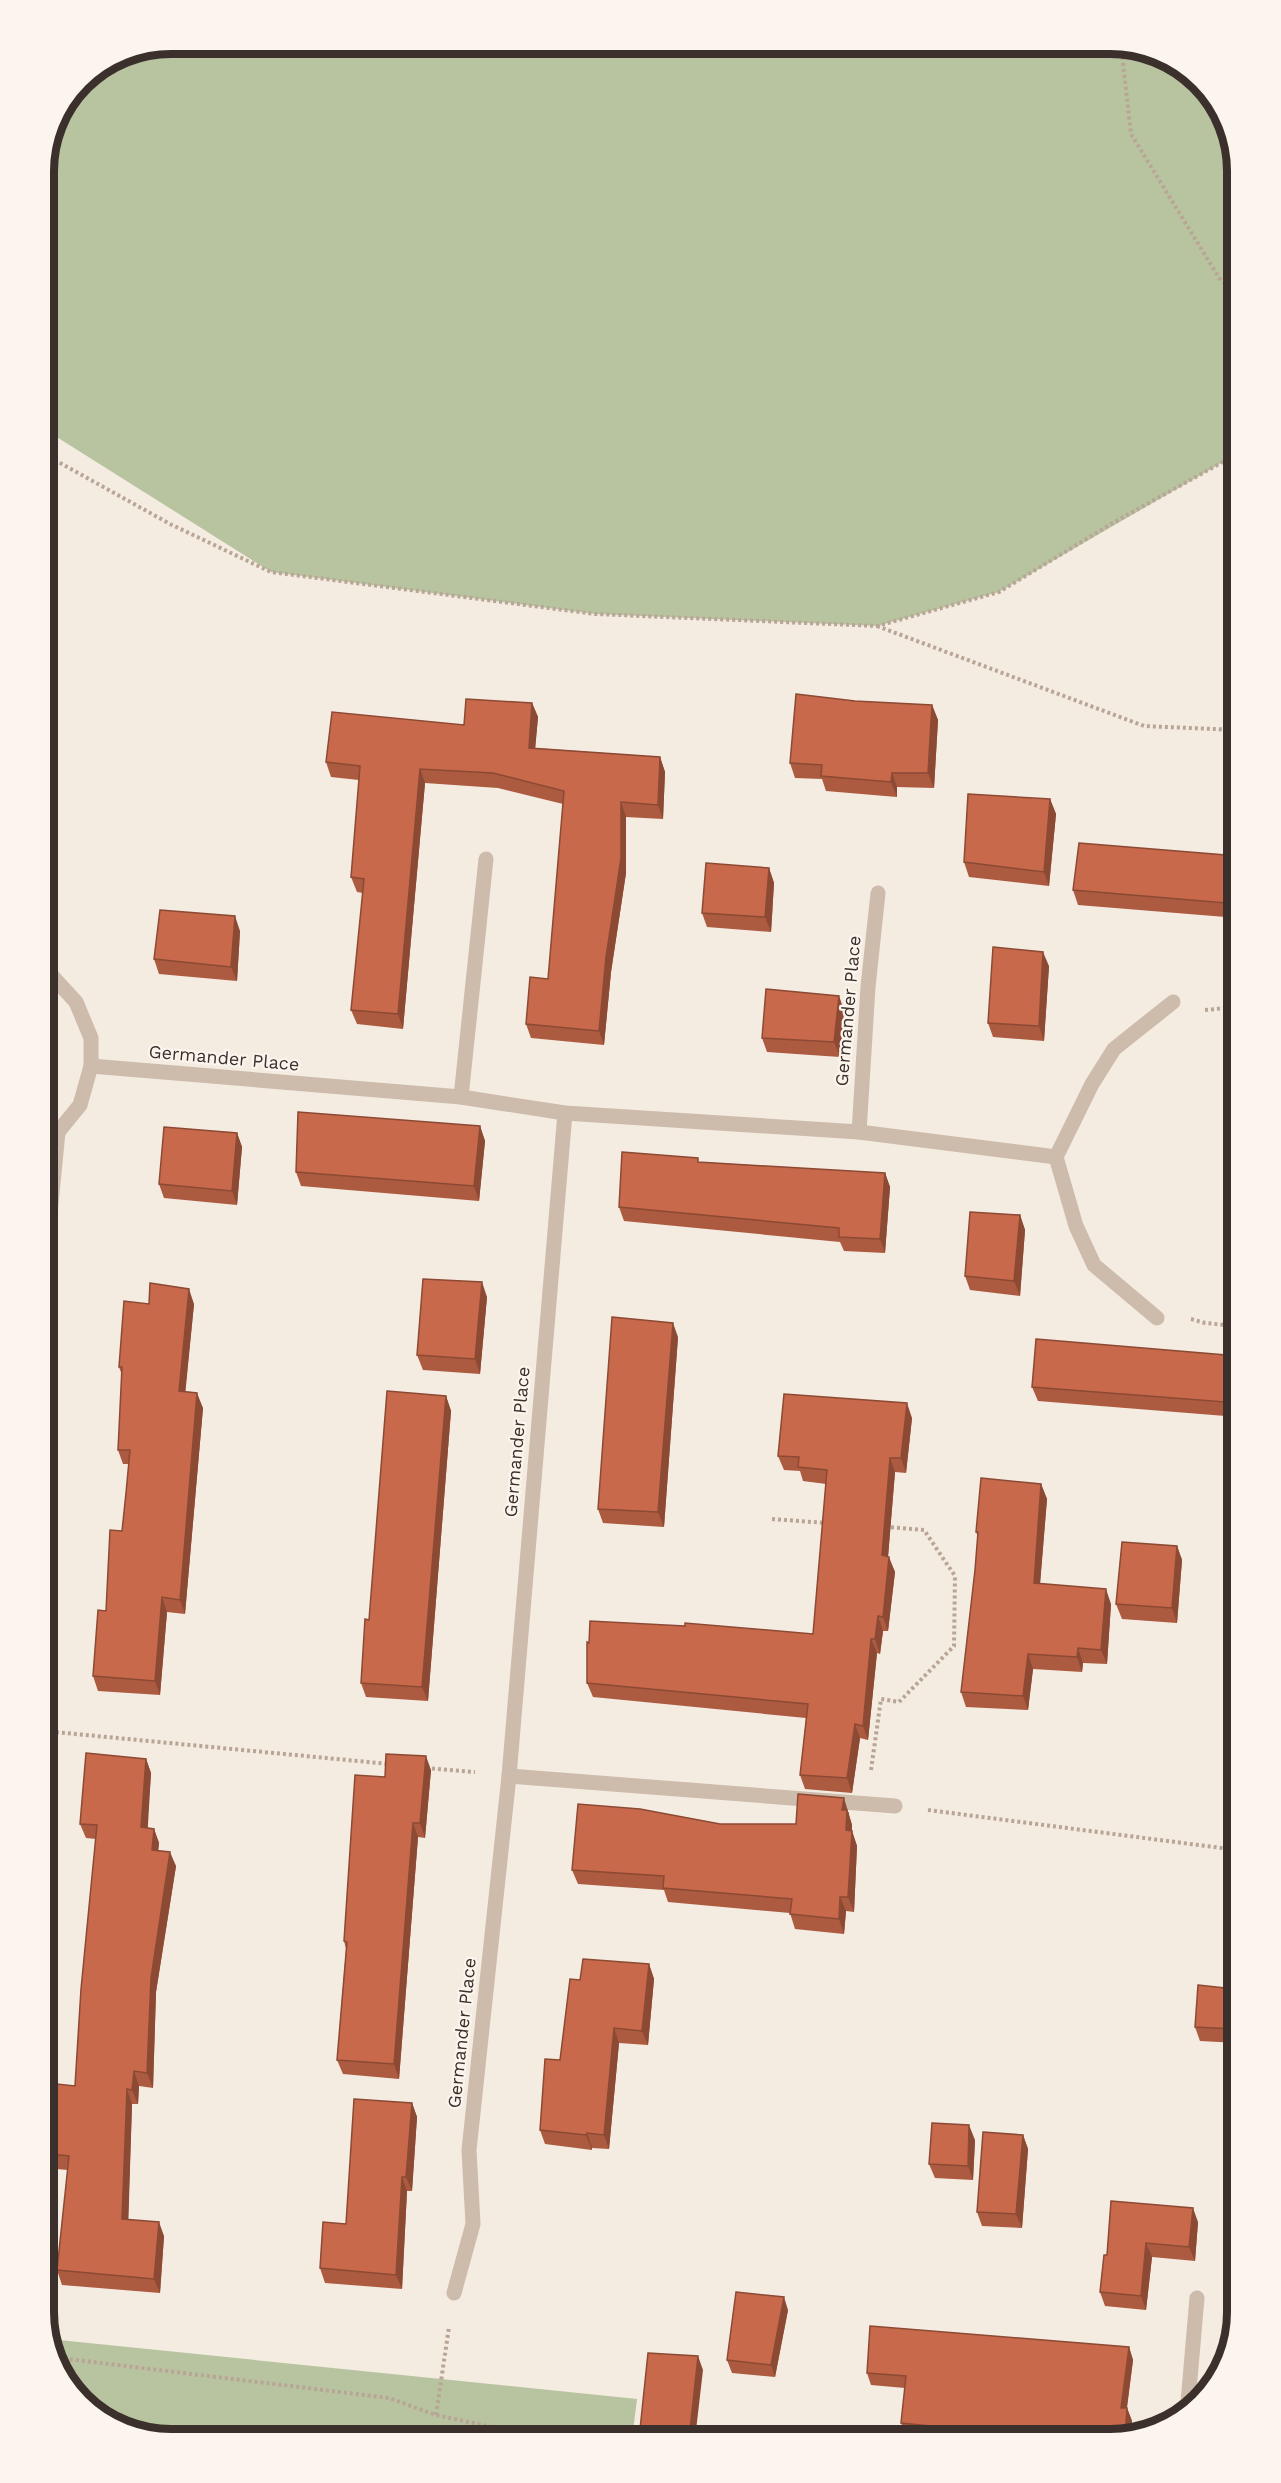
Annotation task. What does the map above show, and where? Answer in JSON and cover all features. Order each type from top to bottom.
[{"type":"street","points":[[461,1097],[486,859]]},
{"type":"street","name":"Germander Place","points":[[859,1132],[867,987],[878,893]]},
{"type":"street","points":[[54,978],[76,1002],[91,1038],[91,1066],[80,1105],[54,1135]]},
{"type":"street","points":[[1157,1318],[1094,1265],[1076,1226],[1056,1157],[1092,1084],[1114,1049],[1173,1002]]},
{"type":"street","name":"Germander Place","points":[[91,1066],[461,1097],[565,1113],[859,1132],[1056,1157]]},
{"type":"street","name":"Germander Place","points":[[454,2293],[473,2224],[469,2150],[509,1776],[565,1113]]},
{"type":"street","points":[[54,1173],[58,1132]]},
{"type":"street","points":[[509,1776],[895,1806]]},
{"type":"street","points":[[1188,2399],[1197,2298]]},
{"type":"path","points":[[1123,55],[1131,134],[1221,281],[1227,284]]},
{"type":"path","points":[[54,460],[170,524],[271,572],[595,614],[877,626],[999,592],[1111,524],[1227,460]]},
{"type":"path","points":[[877,626],[1144,726],[1227,730]]},
{"type":"path","points":[[1157,1318],[1179,1316],[1205,1323],[1227,1325]]},
{"type":"path","points":[[772,1519],[831,1523]]},
{"type":"path","points":[[866,1804],[881,1699],[899,1702],[954,1646],[955,1575],[924,1530],[877,1526]]},
{"type":"path","points":[[54,1732],[389,1764]]},
{"type":"path","points":[[425,1768],[509,1776]]},
{"type":"path","points":[[895,1806],[1227,1849]]},
{"type":"path","points":[[436,2415],[454,2293]]},
{"type":"path","points":[[64,2358],[389,2398],[436,2415],[501,2429]]},
{"type":"green space","points":[[164,54],[1117,54],[1155,63],[1181,78],[1203,100],[1218,126],[1225,148],[1227,171],[1227,460],[999,592],[877,626],[595,614],[271,572],[54,435],[55,156],[63,126],[83,94],[106,74],[126,63]]},
{"type":"green space","points":[[57,2340],[637,2399],[633,2429],[164,2429],[126,2420],[88,2395],[70,2370]]},
{"type":"building","points":[[796,694],[855,701],[932,705],[928,773],[892,773],[891,782],[821,776],[822,765],[790,763]]},
{"type":"building","points":[[466,699],[532,703],[529,748],[660,757],[658,805],[621,802],[621,858],[606,957],[599,1031],[526,1024],[530,977],[548,979],[564,791],[493,773],[420,769],[398,1014],[351,1010],[364,879],[351,877],[360,766],[326,762],[332,712],[464,725]]},
{"type":"building","points":[[968,794],[1050,799],[1044,872],[964,862]]},
{"type":"building","points":[[1079,843],[1227,855],[1227,903],[1073,890]]},
{"type":"building","points":[[706,863],[769,868],[765,917],[702,913]]},
{"type":"building","points":[[160,910],[235,916],[231,967],[154,959]]},
{"type":"building","points":[[993,947],[1043,952],[1039,1026],[988,1023]]},
{"type":"building","points":[[766,989],[839,996],[834,1042],[762,1038]]},
{"type":"building","points":[[298,1112],[480,1126],[474,1186],[296,1172]]},
{"type":"building","points":[[164,1127],[237,1133],[232,1191],[159,1184]]},
{"type":"building","points":[[622,1152],[698,1158],[698,1162],[885,1173],[880,1239],[839,1237],[839,1228],[619,1207]]},
{"type":"building","points":[[970,1212],[1020,1215],[1014,1281],[965,1276]]},
{"type":"building","points":[[423,1279],[482,1282],[475,1359],[417,1355]]},
{"type":"building","points":[[150,1283],[189,1289],[179,1391],[197,1393],[180,1600],[162,1597],[155,1681],[93,1676],[98,1610],[106,1611],[110,1530],[122,1531],[130,1450],[118,1450],[122,1367],[119,1367],[124,1301],[149,1304]]},
{"type":"building","points":[[612,1317],[673,1323],[658,1512],[598,1509]]},
{"type":"building","points":[[1036,1339],[1227,1355],[1227,1402],[1032,1387]]},
{"type":"building","points":[[387,1391],[446,1396],[422,1687],[361,1683],[365,1619],[369,1620]]},
{"type":"building","points":[[784,1394],[907,1403],[901,1458],[890,1458],[882,1555],[889,1557],[883,1617],[878,1616],[875,1639],[871,1639],[863,1726],[855,1724],[847,1778],[800,1775],[808,1704],[587,1683],[587,1642],[589,1643],[590,1621],[685,1626],[685,1623],[813,1634],[827,1470],[798,1467],[799,1457],[778,1456]]},
{"type":"building","points":[[981,1478],[1041,1484],[1034,1583],[1106,1589],[1101,1650],[1078,1648],[1077,1657],[1028,1654],[1023,1696],[961,1692],[975,1570]]},
{"type":"building","points":[[1122,1542],[1177,1546],[1172,1608],[1116,1604]]},
{"type":"building","points":[[86,1753],[146,1759],[141,1827],[154,1829],[152,1850],[170,1852],[151,1978],[147,2073],[134,2071],[132,2090],[127,2089],[122,2219],[159,2222],[154,2279],[57,2270],[69,2156],[54,2154],[54,2114],[57,2084],[75,2086],[81,1989],[97,1825],[80,1824]]},
{"type":"building","points":[[386,1754],[426,1756],[420,1823],[413,1823],[394,2064],[337,2060],[347,1942],[344,1941],[355,1775],[385,1777]]},
{"type":"building","points":[[798,1794],[844,1798],[842,1810],[847,1810],[846,1830],[852,1831],[848,1897],[840,1897],[839,1919],[790,1914],[792,1899],[663,1888],[664,1876],[572,1870],[578,1804],[640,1809],[720,1824],[796,1824]]},
{"type":"building","points":[[583,1959],[649,1964],[642,2031],[614,2028],[604,2135],[540,2130],[545,2059],[560,2060],[570,1979],[580,1980]]},
{"type":"building","points":[[1198,1985],[1227,1988],[1227,2029],[1195,2027]]},
{"type":"building","points":[[354,2099],[412,2103],[406,2177],[402,2177],[396,2275],[320,2268],[323,2222],[346,2224]]},
{"type":"building","points":[[932,2123],[969,2125],[968,2166],[929,2164]]},
{"type":"building","points":[[983,2132],[1023,2135],[1016,2214],[977,2212]]},
{"type":"building","points":[[1111,2201],[1193,2208],[1189,2247],[1146,2243],[1141,2296],[1100,2292],[1104,2255],[1107,2255]]},
{"type":"building","points":[[736,2292],[784,2297],[771,2365],[727,2360]]},
{"type":"building","points":[[870,2326],[1129,2347],[1121,2408],[1127,2408],[1126,2428],[961,2429],[901,2423],[906,2376],[867,2373]]},
{"type":"building","points":[[648,2353],[698,2356],[690,2429],[640,2429]]}]
